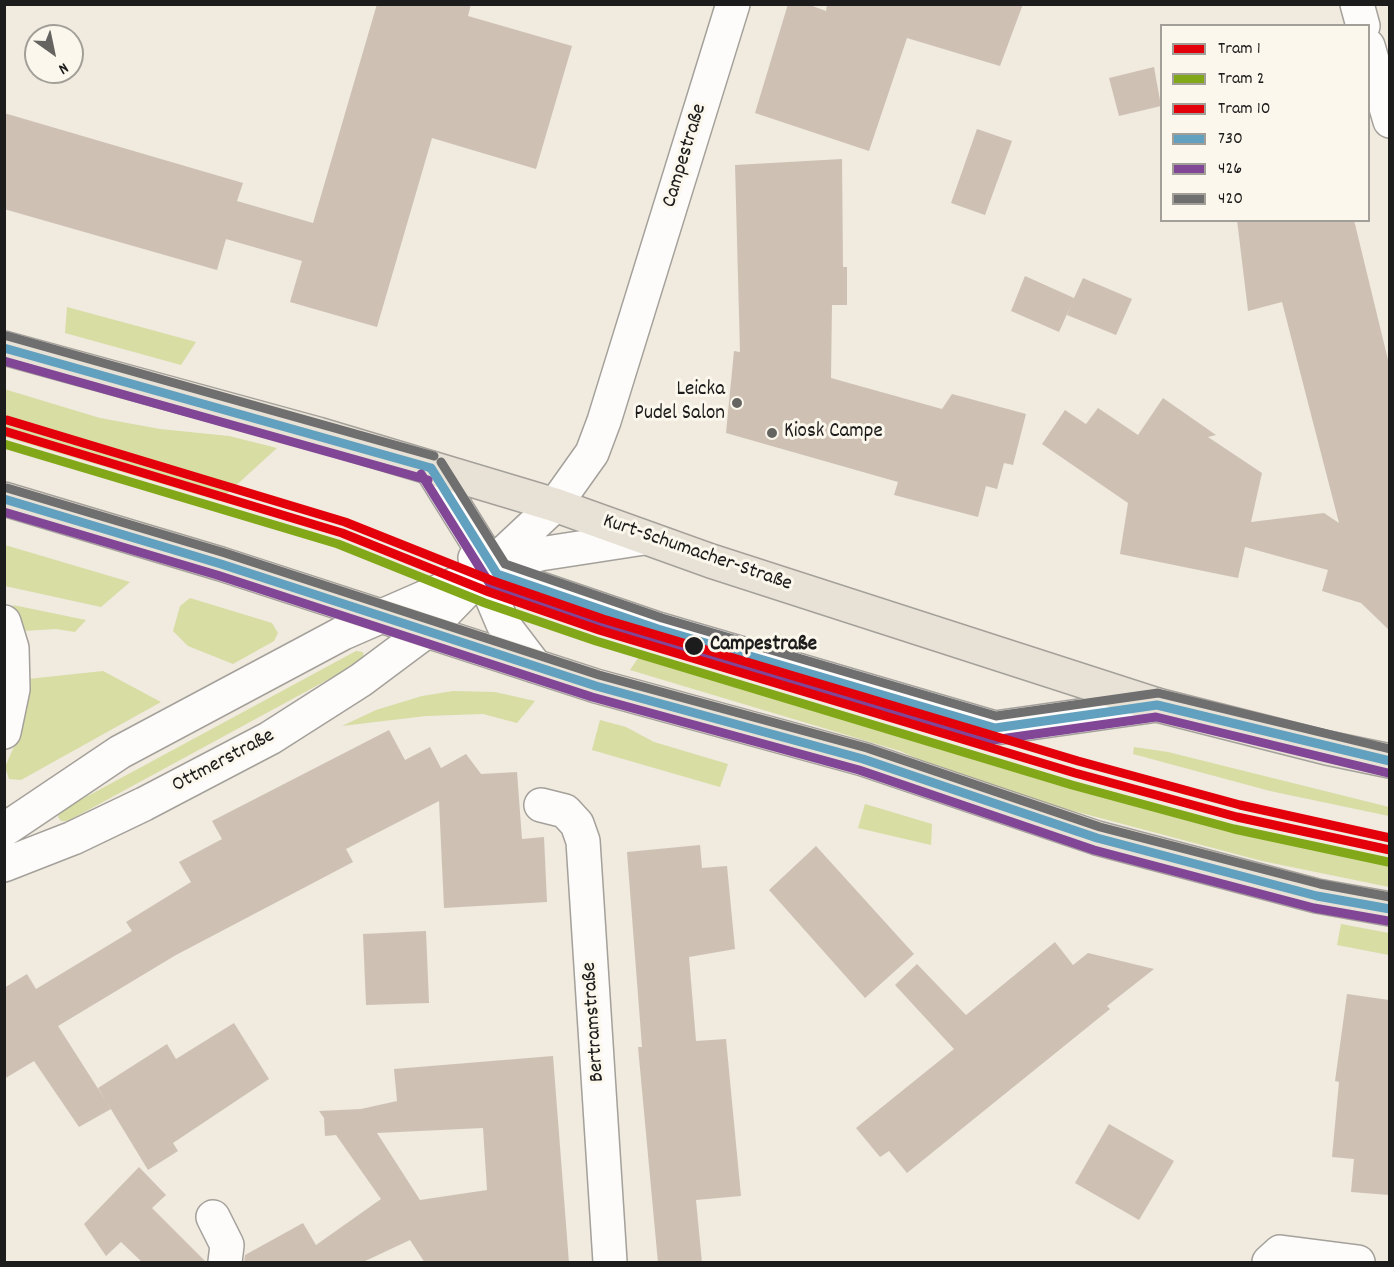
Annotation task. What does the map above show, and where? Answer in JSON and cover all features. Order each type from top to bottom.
[{"type":"main road","name":"Kurt-Schumacher-Straße","points":[[4,348],[255,416],[555,505],[644,538],[1157,705],[1327,748],[1389,761]]},
{"type":"main road","points":[[4,499],[428,630],[596,686],[863,759],[1097,838],[1317,896],[1389,909]]},
{"type":"street","name":"Campestraße","points":[[489,568],[555,505],[592,453],[604,422],[733,4]]},
{"type":"street","points":[[1357,4],[1362,24]]},
{"type":"street","points":[[1370,53],[1389,121]]},
{"type":"street","points":[[417,464],[489,568],[496,574],[658,629],[995,728],[1157,705]]},
{"type":"street","points":[[4,830],[120,752],[342,633],[489,568],[540,554],[644,538]]},
{"type":"street","points":[[489,568],[503,624],[535,666]]},
{"type":"street","name":"Ottmerstraße","points":[[4,865],[73,838],[270,738],[361,680],[428,630],[489,568]]},
{"type":"street","points":[[4,622],[12,648],[13,674],[9,713],[4,732]]},
{"type":"street","name":"Bertramstraße","points":[[541,805],[565,812],[577,824],[583,841],[610,1263]]},
{"type":"street","points":[[213,1217],[227,1245],[225,1263]]},
{"type":"street","points":[[1269,1263],[1280,1252],[1358,1263]]},
{"type":"green space","points":[[67,307],[196,342],[181,365],[65,333]]},
{"type":"green space","points":[[4,389],[100,418],[160,429],[229,436],[277,448],[219,501],[5,437]]},
{"type":"green space","points":[[4,545],[130,582],[101,607],[5,586]]},
{"type":"green space","points":[[190,598],[272,623],[278,633],[274,641],[233,664],[188,646],[173,631],[180,606]]},
{"type":"green space","points":[[13,605],[86,620],[75,632],[56,629],[23,631]]},
{"type":"green space","points":[[356,651],[363,652],[364,660],[68,821],[61,821],[58,817],[60,811]]},
{"type":"green space","points":[[640,655],[1135,803],[1266,837],[1389,863],[1389,887],[1262,861],[1006,793],[956,776],[900,751],[630,670]]},
{"type":"green space","points":[[103,671],[161,702],[21,780],[9,779],[5,767],[16,742],[28,679]]},
{"type":"green space","points":[[453,691],[495,692],[535,701],[517,723],[483,714],[426,716],[342,726],[376,710],[422,696]]},
{"type":"green space","points":[[600,720],[626,727],[654,742],[728,764],[720,787],[592,750]]},
{"type":"green space","points":[[1134,747],[1168,752],[1389,807],[1389,816],[1270,791],[1133,754]]},
{"type":"green space","points":[[865,804],[932,824],[931,845],[858,828]]},
{"type":"green space","points":[[1341,924],[1389,933],[1389,955],[1337,945]]},
{"type":"building","points":[[377,4],[471,4],[468,16],[572,46],[536,169],[432,138],[377,327],[290,302],[302,261],[226,239],[217,270],[4,209],[4,113],[243,183],[237,201],[313,223]]},
{"type":"building","points":[[788,4],[807,4],[826,11],[827,4],[1023,4],[1000,66],[907,38],[869,151],[755,113]]},
{"type":"building","points":[[1154,67],[1160,106],[1119,116],[1109,78]]},
{"type":"building","points":[[977,129],[1012,141],[985,215],[951,203]]},
{"type":"building","points":[[842,159],[843,267],[847,267],[847,305],[832,305],[831,378],[942,409],[952,394],[1026,414],[1013,465],[1004,463],[997,489],[986,486],[978,517],[894,495],[898,482],[726,433],[734,351],[740,352],[735,165]]},
{"type":"building","points":[[1237,222],[1354,222],[1389,364],[1389,630],[1361,603],[1322,591],[1328,570],[1245,547],[1238,578],[1120,554],[1128,503],[1042,444],[1065,410],[1086,424],[1098,408],[1138,435],[1163,398],[1216,435],[1208,437],[1262,473],[1251,522],[1324,513],[1339,523],[1282,302],[1248,311]]},
{"type":"building","points":[[1025,276],[1074,298],[1083,278],[1132,299],[1116,335],[1067,315],[1072,303],[1059,332],[1011,311]]},
{"type":"building","points":[[389,730],[405,760],[430,747],[441,768],[466,754],[481,774],[517,772],[522,839],[544,837],[547,902],[444,908],[439,801],[346,849],[353,862],[176,955],[58,1026],[111,1109],[79,1127],[34,1061],[4,1079],[4,988],[27,974],[36,989],[132,931],[126,922],[191,882],[179,862],[222,839],[212,821]]},
{"type":"building","points":[[700,845],[702,868],[727,866],[735,949],[689,957],[696,1041],[726,1039],[741,1196],[696,1200],[702,1263],[658,1263],[638,1047],[642,1047],[627,852]]},
{"type":"building","points":[[816,846],[914,954],[865,998],[769,890]]},
{"type":"building","points":[[426,931],[429,1003],[366,1005],[363,934]]},
{"type":"building","points":[[1055,942],[1073,965],[1088,953],[1154,969],[1107,1006],[1110,1009],[907,1173],[889,1151],[880,1157],[856,1128],[954,1049],[895,985],[917,964],[966,1015]]},
{"type":"building","points":[[1347,994],[1389,1000],[1389,1195],[1351,1192],[1354,1159],[1332,1157],[1339,1082],[1335,1081]]},
{"type":"building","points":[[234,1023],[269,1079],[173,1143],[178,1151],[148,1170],[98,1088],[167,1044],[176,1059]]},
{"type":"building","points":[[553,1056],[569,1263],[425,1263],[410,1240],[361,1263],[244,1263],[245,1255],[303,1223],[316,1245],[381,1199],[336,1135],[325,1136],[324,1118],[319,1111],[361,1109],[397,1101],[394,1069]],"holes":[[[483,1128],[487,1190],[420,1200],[377,1133]]]},
{"type":"building","points":[[1109,1124],[1174,1161],[1139,1220],[1075,1183]]},
{"type":"building","points":[[139,1167],[166,1195],[152,1208],[207,1263],[143,1263],[121,1242],[106,1256],[84,1224]]},
{"type":"tram line","name":"10","points":[[7,420],[345,522],[493,581],[603,619],[1078,761],[1240,805],[1390,838]]},
{"type":"tram line","name":"1","points":[[4,431],[342,533],[489,592],[599,630],[1075,773],[1237,817],[1390,850]]},
{"type":"tram line","name":"2","points":[[4,444],[338,544],[485,603],[596,641],[1072,785],[1234,829],[1388,862]]},
{"type":"transit line","name":"420","points":[[7,336],[434,456]]},
{"type":"transit line","name":"730","points":[[4,348],[431,468]]},
{"type":"transit line","name":"426","points":[[4,361],[428,480]]},
{"type":"transit line","name":"420","points":[[441,462],[505,564],[662,618],[996,716],[1158,693],[1390,749]]},
{"type":"transit line","name":"730","points":[[431,468],[497,574],[658,629],[995,728],[1157,705],[1390,761]]},
{"type":"transit line","name":"426","points":[[421,474],[490,584],[655,641],[993,740],[1156,717],[1388,773]]},
{"type":"transit line","name":"420","points":[[7,488],[225,553],[599,675],[867,748],[1100,827],[1320,884],[1390,897]]},
{"type":"transit line","name":"730","points":[[4,499],[221,564],[596,686],[863,759],[1097,838],[1317,896],[1390,909]]},
{"type":"transit line","name":"426","points":[[4,512],[217,575],[592,697],[859,770],[1094,850],[1314,908],[1388,921]]},
{"type":"place","name":"Leicka Pudel Salon","points":[[737,403]]},
{"type":"place","name":"Kiosk Campe","points":[[772,433]]},
{"type":"place","name":"Campestraße","points":[[694,646]]}]
